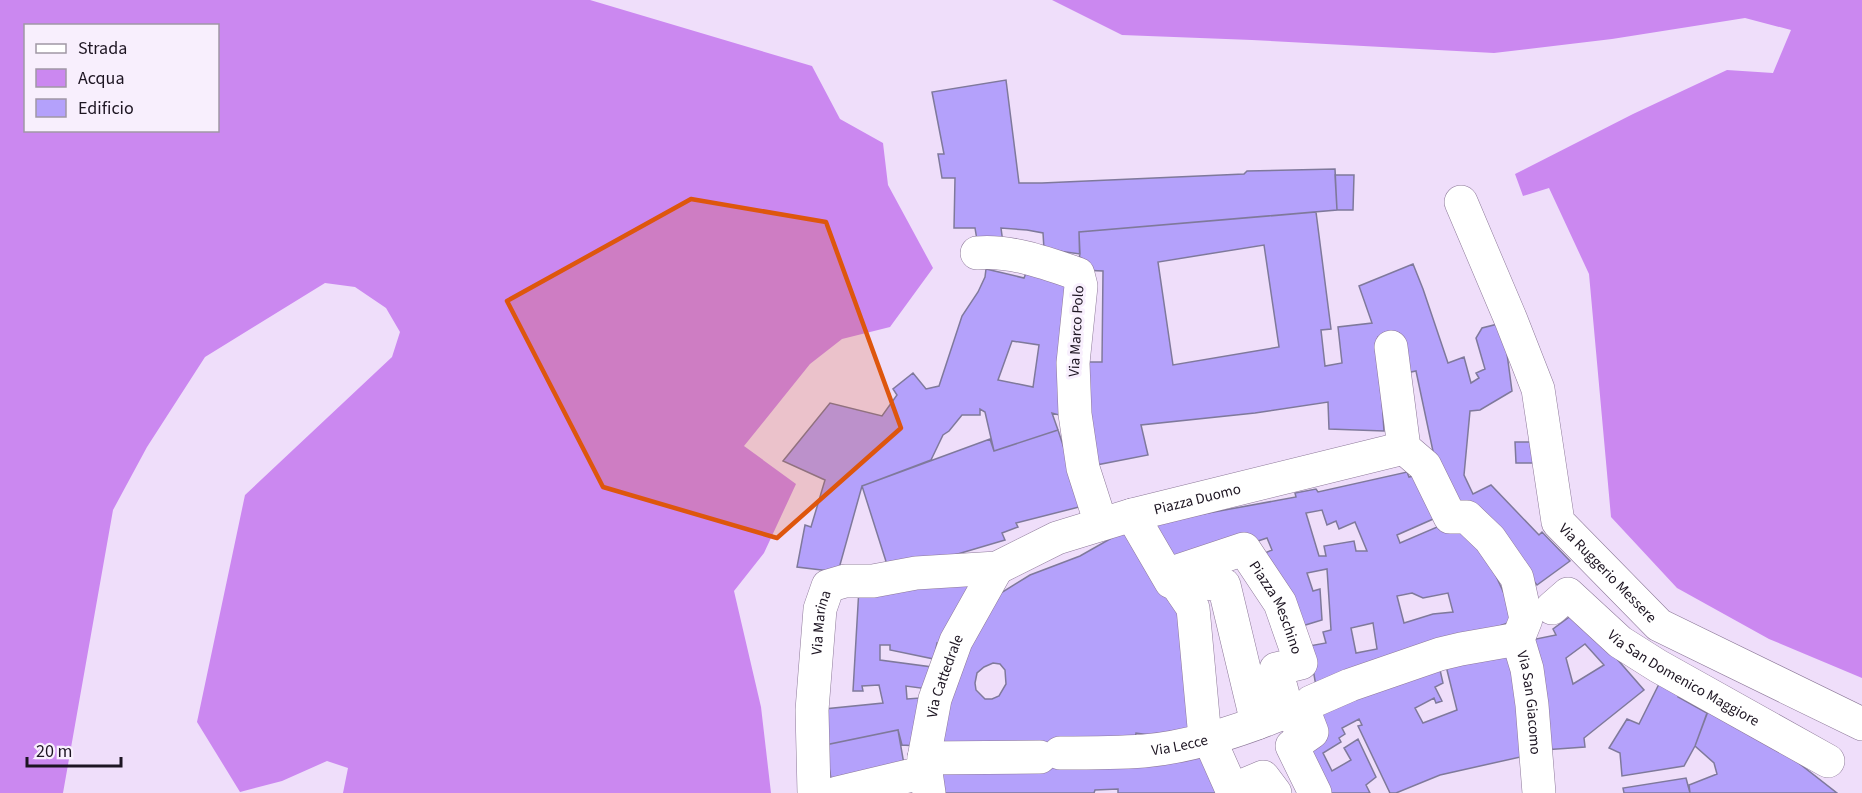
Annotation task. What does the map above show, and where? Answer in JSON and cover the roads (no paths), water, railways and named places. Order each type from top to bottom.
[{"type":"street","name":"Via Ruggerio Messere","points":[[1461,202],[1512,320],[1538,389],[1558,522],[1659,625],[1862,724]]},
{"type":"street","name":"Via Marco Polo","points":[[977,253],[1032,258],[1078,274],[1081,286],[1073,363],[1076,414],[1083,468],[1101,524]]},
{"type":"street","points":[[1391,347],[1404,448]]},
{"type":"street","name":"Piazza Duomo","points":[[997,568],[1057,538],[1132,514],[1404,448]]},
{"type":"street","name":"Via San Giacomo","points":[[1404,448],[1425,466],[1450,517],[1467,517],[1490,539],[1518,578],[1526,619],[1518,639],[1527,669],[1532,705],[1539,793]]},
{"type":"street","points":[[1132,514],[1171,582],[1176,580],[1224,585],[1257,723]]},
{"type":"street","name":"Piazza Meschino","points":[[1176,580],[1175,572],[1244,549],[1280,603],[1301,663],[1276,669],[1297,707]]},
{"type":"street","name":"Via Cattedrale","points":[[926,774],[935,699],[956,641],[997,568]]},
{"type":"street","name":"Via Marina","points":[[814,793],[812,710],[820,609],[828,586],[845,581],[873,581],[916,573],[997,568]]},
{"type":"street","points":[[1176,580],[1193,608],[1204,727],[1232,790],[1263,777],[1275,793]]},
{"type":"street","name":"Via San Domenico Maggiore","points":[[1552,608],[1568,594],[1620,642],[1828,760]]},
{"type":"street","name":"Via Lecce","points":[[837,793],[926,774],[1050,755],[1145,751],[1181,746],[1257,723],[1350,685],[1440,654],[1518,639]]},
{"type":"street","points":[[1297,707],[1296,722],[1308,719],[1312,732],[1292,746],[1315,793]]},
{"type":"water","points":[[0,0],[590,0],[812,66],[840,119],[883,143],[888,185],[933,268],[890,327],[842,339],[810,364],[744,446],[796,484],[764,553],[734,591],[761,707],[771,793],[343,793],[348,768],[327,761],[282,781],[240,792],[197,722],[245,495],[392,357],[400,332],[386,308],[355,287],[325,283],[205,357],[147,447],[113,510],[63,793],[0,793]]},
{"type":"water","points":[[1052,0],[1862,0],[1862,678],[1769,639],[1677,588],[1611,517],[1589,274],[1549,188],[1523,196],[1515,174],[1633,114],[1727,70],[1773,73],[1791,30],[1745,18],[1612,39],[1494,53],[1122,35]]}]
